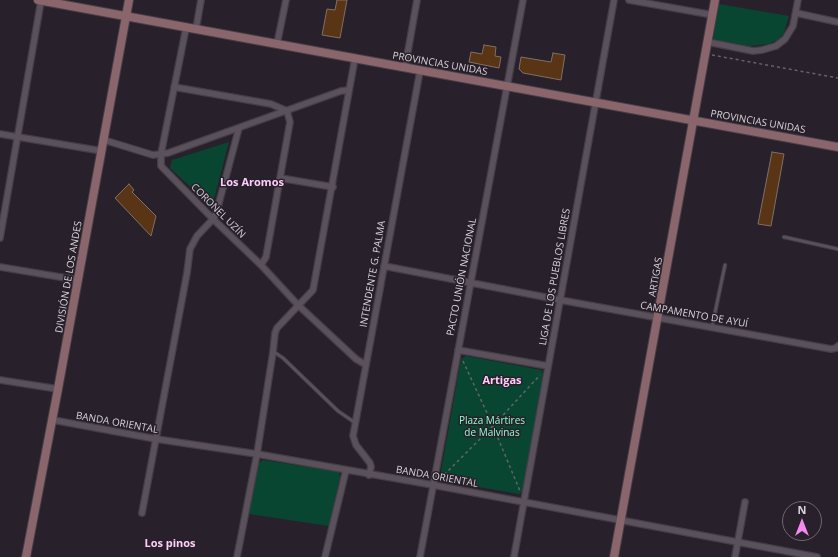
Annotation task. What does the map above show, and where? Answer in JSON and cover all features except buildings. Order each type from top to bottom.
[{"type":"street","name":"PROVINCIAS UNIDAS","points":[[40,0],[53,1],[186,28],[838,147]]},
{"type":"street","points":[[0,238],[40,0]]},
{"type":"street","name":"DIVISIÓN DE LOS ANDES","points":[[26,557],[53,420],[129,0]]},
{"type":"street","points":[[196,29],[201,0]]},
{"type":"street","points":[[277,44],[286,0]]},
{"type":"street","points":[[405,68],[417,0]]},
{"type":"street","name":"PACTO UNIÓN NACIONAL","points":[[420,557],[523,0]]},
{"type":"street","name":"LIGA DE LOS PUEBLOS LIBRES","points":[[514,557],[614,0]]},
{"type":"street","points":[[629,0],[713,15]]},
{"type":"street","name":"ARTIGAS","points":[[614,557],[715,0]]},
{"type":"street","points":[[708,42],[753,51],[776,46],[785,39],[793,26],[798,0]]},
{"type":"street","points":[[796,13],[838,22]]},
{"type":"street","name":"CORONEL UZÍN","points":[[186,28],[161,154],[160,161],[163,168],[213,220],[261,265],[298,305],[356,359],[366,364]]},
{"type":"street","points":[[237,557],[277,328],[313,290],[333,187],[355,58]]},
{"type":"street","name":"INTENDENTE G. PALMA","points":[[369,475],[371,467],[370,463],[356,445],[354,440],[355,422],[420,71]]},
{"type":"street","points":[[174,87],[271,104],[287,111]]},
{"type":"street","points":[[104,140],[153,155],[168,153],[341,91],[349,90]]},
{"type":"street","points":[[261,265],[266,256],[290,122],[287,111]]},
{"type":"street","points":[[142,513],[190,249],[197,236],[213,220],[240,128]]},
{"type":"street","points":[[0,134],[102,151]]},
{"type":"street","points":[[280,178],[333,187]]},
{"type":"street","name":"CAMPAMENTO DE AYUÍ","points":[[384,266],[712,328],[831,349],[837,347]]},
{"type":"street","points":[[0,267],[78,280]]},
{"type":"street","points":[[458,350],[548,366]]},
{"type":"street","points":[[0,380],[58,390]]},
{"type":"street","name":"BANDA ORIENTAL","points":[[53,420],[156,439],[256,454],[433,485],[816,557]]},
{"type":"street","points":[[325,557],[346,470]]},
{"type":"street","points":[[735,557],[745,502]]},
{"type":"lane","points":[[784,237],[838,249]]},
{"type":"lane","points":[[712,328],[725,265]]},
{"type":"lane","points":[[273,352],[283,358],[338,411],[355,422]]},
{"type":"path","points":[[706,54],[838,78]]},
{"type":"path","points":[[458,350],[493,426],[524,503]]},
{"type":"path","points":[[433,485],[493,426],[548,366]]},
{"type":"green space","points":[[719,4],[789,16],[784,33],[779,39],[769,44],[749,46],[713,39]]},
{"type":"green space","points":[[229,142],[212,207],[170,168],[172,160]]},
{"type":"green space","name":"Plaza Mártires de Malvinas","points":[[466,356],[541,370],[544,376],[524,491],[519,494],[444,481],[440,477],[461,359]]},
{"type":"green space","points":[[263,460],[339,472],[340,477],[329,526],[249,514],[258,464]]},
{"type":"district","name":"Los Aromos","points":[[252,183]]},
{"type":"district","name":"Artigas","points":[[502,381]]},
{"type":"district","name":"Los pinos","points":[[170,544]]}]
